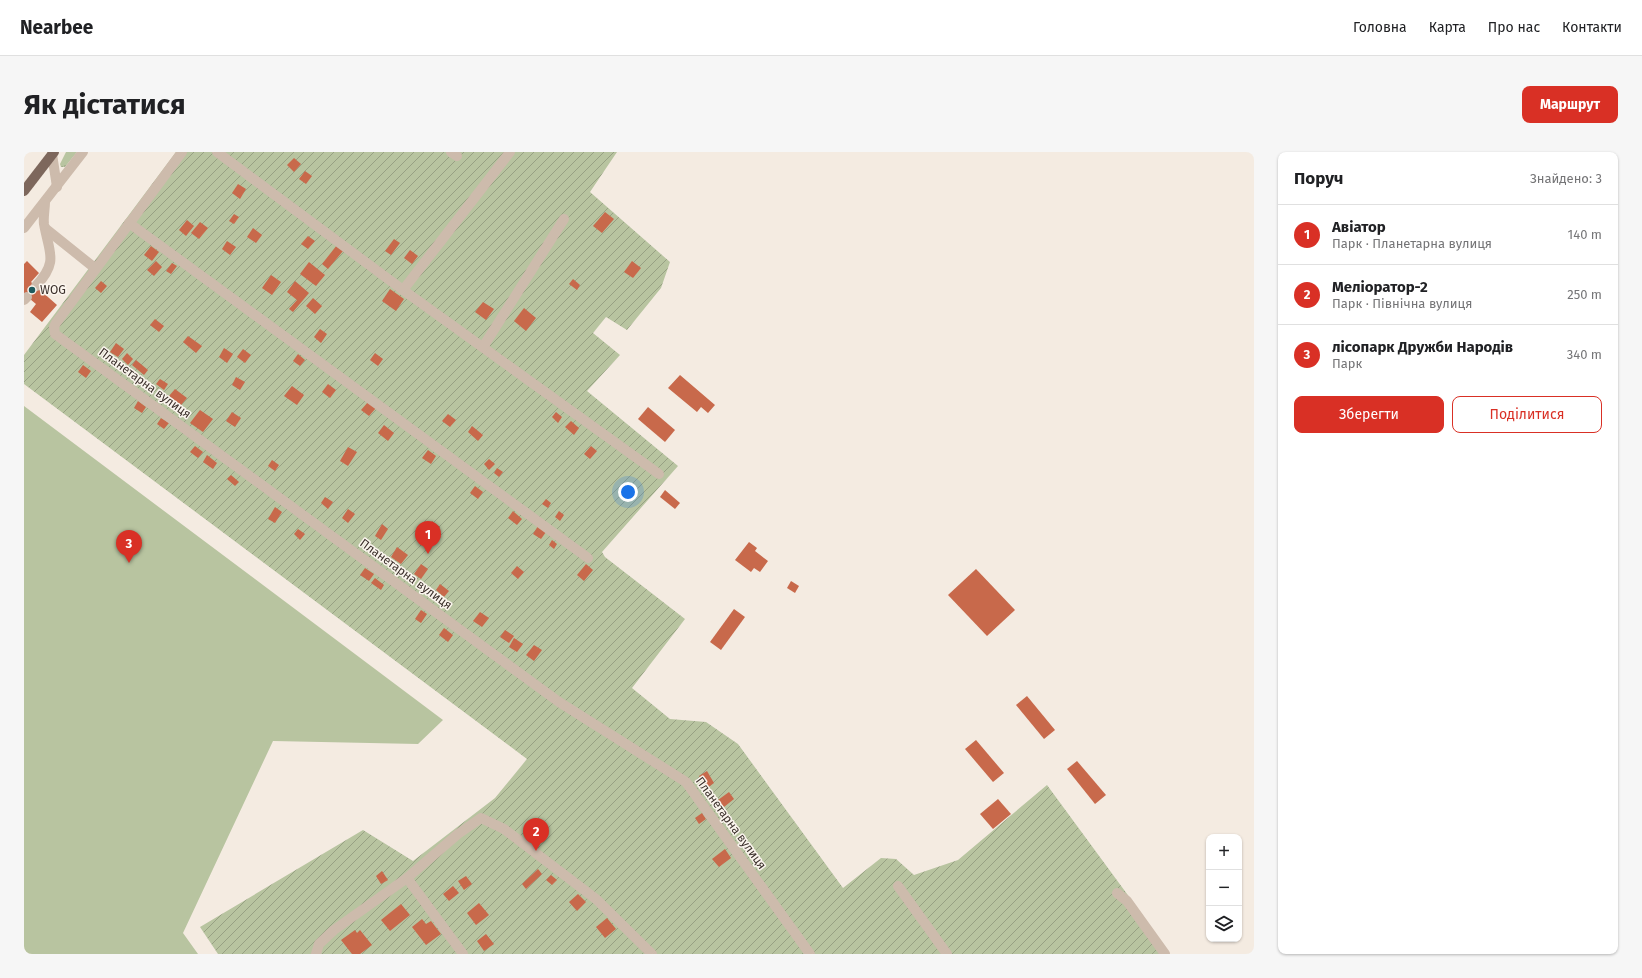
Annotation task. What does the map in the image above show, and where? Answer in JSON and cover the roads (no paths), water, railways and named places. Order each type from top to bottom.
[{"type":"main road","points":[[24,191],[53,153]]},
{"type":"street","points":[[24,228],[83,152]]},
{"type":"street","name":"Планетарна вулиця","points":[[182,152],[56,323],[54,327],[55,334],[559,702],[686,782],[810,954]]},
{"type":"street","points":[[217,152],[404,290],[659,474]]},
{"type":"street","points":[[404,290],[510,152]]},
{"type":"street","points":[[53,153],[57,187]]},
{"type":"street","points":[[36,286],[43,278],[49,266],[51,254],[44,223],[45,202]]},
{"type":"street","points":[[483,347],[564,219]]},
{"type":"street","points":[[129,223],[588,558]]},
{"type":"street","points":[[46,229],[96,269]]},
{"type":"street","points":[[318,949],[334,930],[407,878],[458,834],[481,818],[504,829],[596,899],[652,954]]},
{"type":"street","points":[[407,878],[462,954]]},
{"type":"street","points":[[898,886],[947,954]]},
{"type":"street","points":[[1117,893],[1127,901],[1165,954]]},
{"type":"place","name":"WOG","points":[[32,290]]},
{"type":"place","name":"Авіатор","points":[[428,554]]},
{"type":"place","name":"лісопарк Дружби Народів","points":[[129,563]]},
{"type":"place","name":"Меліоратор-2","points":[[536,851]]}]
